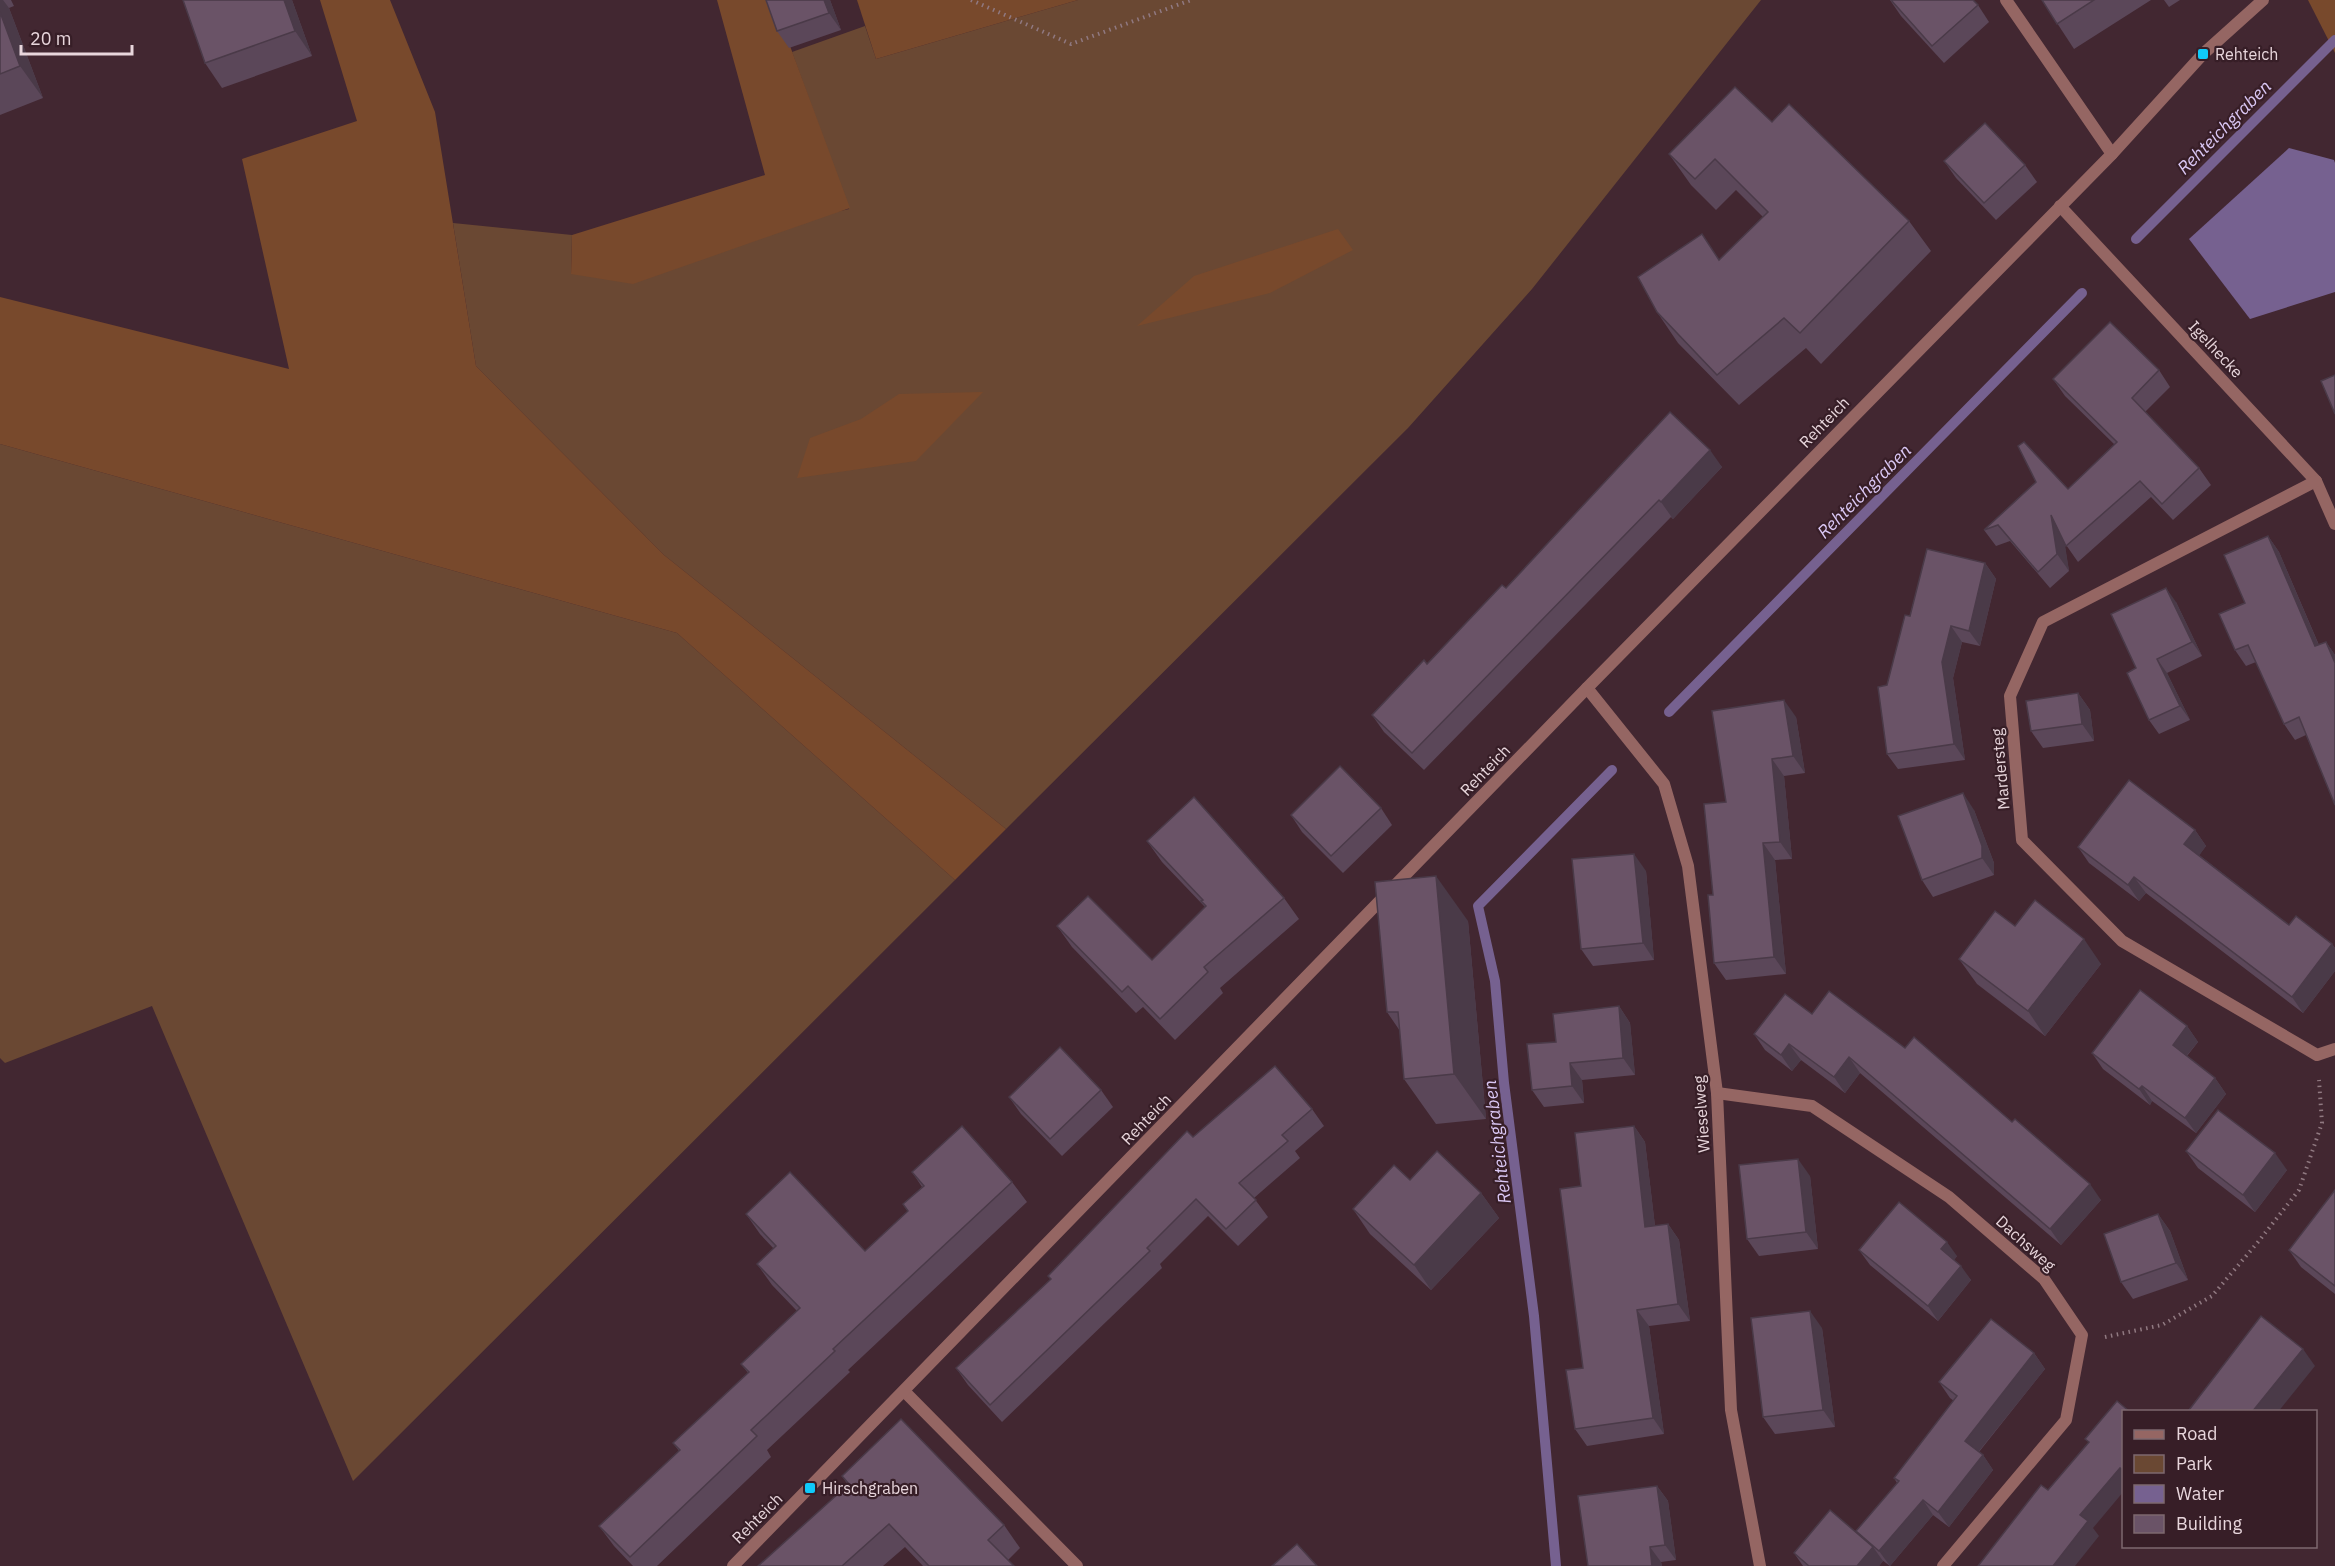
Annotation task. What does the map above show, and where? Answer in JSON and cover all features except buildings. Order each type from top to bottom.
[{"type":"street","points":[[2006,0],[2112,154]]},
{"type":"street","name":"Rehteich","points":[[733,1566],[905,1392],[1587,688],[2112,154],[2203,54],[2263,0]]},
{"type":"street","name":"Igelhecke","points":[[2060,206],[2316,481],[2335,524]]},
{"type":"street","name":"Mardersteg","points":[[2316,481],[2043,622],[2010,696],[2022,840],[2122,941],[2317,1055]]},
{"type":"street","name":"Wieselweg","points":[[1587,688],[1664,784],[1688,866],[1717,1093],[1731,1410],[1760,1566]]},
{"type":"street","points":[[2317,1055],[2335,1050]]},
{"type":"street","name":"Dachsweg","points":[[1717,1093],[1812,1107],[1949,1197],[2044,1279],[2082,1335]]},
{"type":"street","points":[[1942,1566],[2066,1420],[2082,1335]]},
{"type":"street","points":[[905,1392],[1077,1566]]},
{"type":"path","points":[[971,0],[1071,44],[1191,0]]},
{"type":"path","points":[[2082,1335],[2111,1338],[2162,1325],[2212,1296],[2258,1242],[2299,1190],[2322,1124],[2317,1055]]},
{"type":"green space","points":[[1078,0],[1761,0],[1532,289],[1408,428],[1006,829],[664,555],[476,366],[453,223],[572,235],[571,274],[849,209],[792,52],[865,26],[876,59]]},
{"type":"green space","points":[[0,444],[677,633],[955,880],[353,1481],[152,1006],[5,1063],[0,1058]]},
{"type":"shaded area","points":[[320,0],[390,0],[435,112],[476,366],[664,555],[1006,829],[955,880],[677,633],[0,444],[0,297],[289,369],[242,159],[357,121]]},
{"type":"shaded area","points":[[717,0],[773,0],[850,208],[633,284],[571,274],[572,235],[765,175]]},
{"type":"shaded area","points":[[857,0],[1078,0],[876,59]]},
{"type":"shaded area","points":[[2308,0],[2335,0],[2335,53]]},
{"type":"shaded area","points":[[1338,229],[1353,250],[1270,293],[1137,326],[1194,276]]},
{"type":"shaded area","points":[[983,392],[916,461],[797,478],[810,438],[861,419],[899,394]]},
{"type":"water","points":[[2289,148],[2334,160],[2335,163],[2335,292],[2250,319],[2189,239]]},
{"type":"waterway","name":"Rehteichgraben","points":[[2136,239],[2335,40]]},
{"type":"waterway","name":"Rehteichgraben","points":[[1669,712],[2082,293]]},
{"type":"waterway","name":"Rehteichgraben","points":[[1556,1566],[1534,1316],[1504,1083],[1495,981],[1478,906],[1612,770]]},
{"type":"place","name":"Rehteich","points":[[2203,54]]},
{"type":"place","name":"Hirschgraben","points":[[810,1488]]}]
